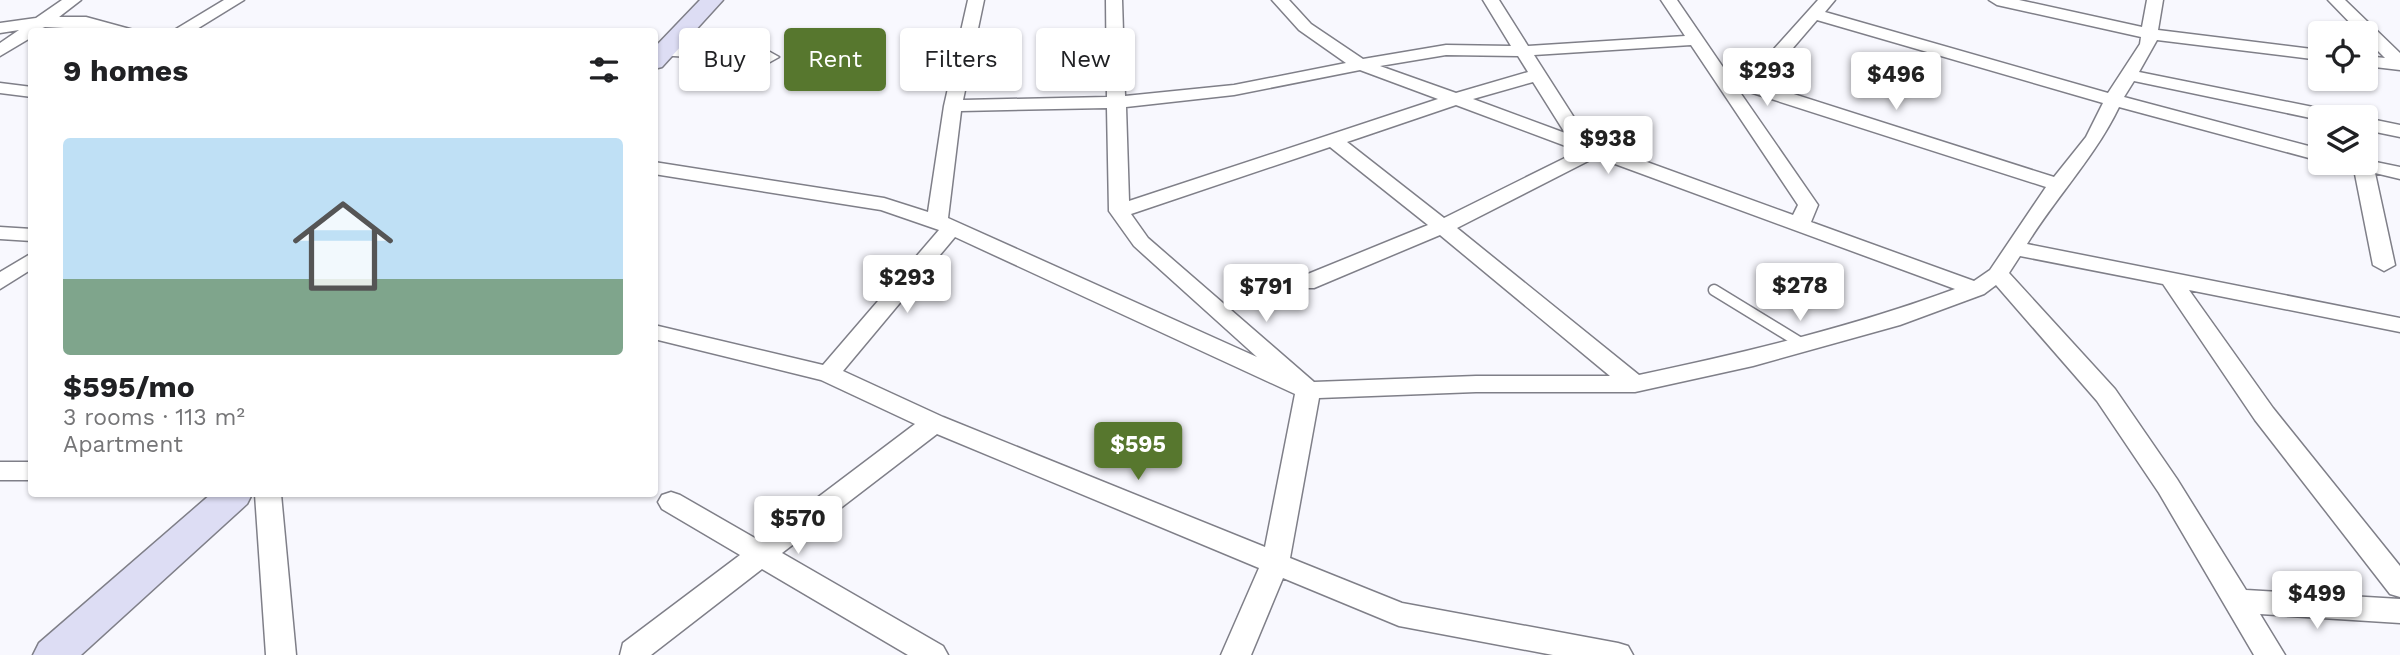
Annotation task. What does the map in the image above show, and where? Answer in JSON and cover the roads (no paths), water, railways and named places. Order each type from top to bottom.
[{"type":"street","points":[[35,28],[73,0]]},
{"type":"street","points":[[186,28],[236,0]]},
{"type":"street","points":[[659,57],[712,0]]},
{"type":"street","points":[[828,374],[944,225],[953,106],[976,0]]},
{"type":"street","points":[[1114,0],[1119,211],[1141,242],[1308,390]]},
{"type":"street","points":[[1280,0],[1305,27],[1359,64],[1799,225],[1900,258],[1976,289]]},
{"type":"street","points":[[1492,0],[1538,75],[1588,147]]},
{"type":"street","points":[[1668,0],[1808,205],[1799,225]]},
{"type":"street","points":[[1751,86],[1827,0]]},
{"type":"street","points":[[1997,0],[2150,34],[2308,54]]},
{"type":"street","points":[[658,169],[884,204],[944,225],[1308,390],[1476,384],[1635,384],[1804,345],[1892,320],[1976,289],[1997,274],[2057,184],[2095,138],[2113,100],[2148,44],[2155,0]]},
{"type":"street","points":[[2336,0],[2400,64]]},
{"type":"street","points":[[1815,14],[2113,100],[2308,152]]},
{"type":"street","points":[[0,28],[44,22],[86,22],[115,28]]},
{"type":"street","points":[[0,51],[28,33]]},
{"type":"street","points":[[953,106],[1118,102],[1234,90],[1291,81],[1404,55],[1446,50],[1523,51],[1697,40]]},
{"type":"street","points":[[659,57],[679,57]]},
{"type":"street","points":[[2378,62],[2400,64]]},
{"type":"street","points":[[1119,211],[1538,75]]},
{"type":"street","points":[[2129,75],[2308,112]]},
{"type":"street","points":[[1722,77],[2057,184]]},
{"type":"street","points":[[0,88],[28,92]]},
{"type":"street","points":[[2378,126],[2400,131]]},
{"type":"street","points":[[1334,141],[1635,384]]},
{"type":"street","points":[[1306,283],[1442,227],[1588,147]]},
{"type":"street","points":[[2378,168],[2400,173]]},
{"type":"street","points":[[2361,175],[2384,265]]},
{"type":"street","points":[[0,233],[28,236]]},
{"type":"street","points":[[2014,248],[2400,325]]},
{"type":"street","points":[[0,282],[28,262]]},
{"type":"street","points":[[1997,274],[2106,395],[2168,486],[2270,655]]},
{"type":"street","points":[[2170,279],[2264,414],[2400,586]]},
{"type":"street","points":[[658,333],[828,374],[934,422],[1399,614],[1618,655]]},
{"type":"street","points":[[1236,655],[1275,564],[1308,390]]},
{"type":"street","points":[[633,652],[934,422]]},
{"type":"street","points":[[0,471],[28,471]]},
{"type":"street","points":[[52,655],[231,497]]},
{"type":"street","points":[[268,497],[281,655]]},
{"type":"street","points":[[671,502],[933,655]]},
{"type":"street","points":[[2237,601],[2400,611]]},
{"type":"lane","points":[[1714,290],[1804,345]]}]
